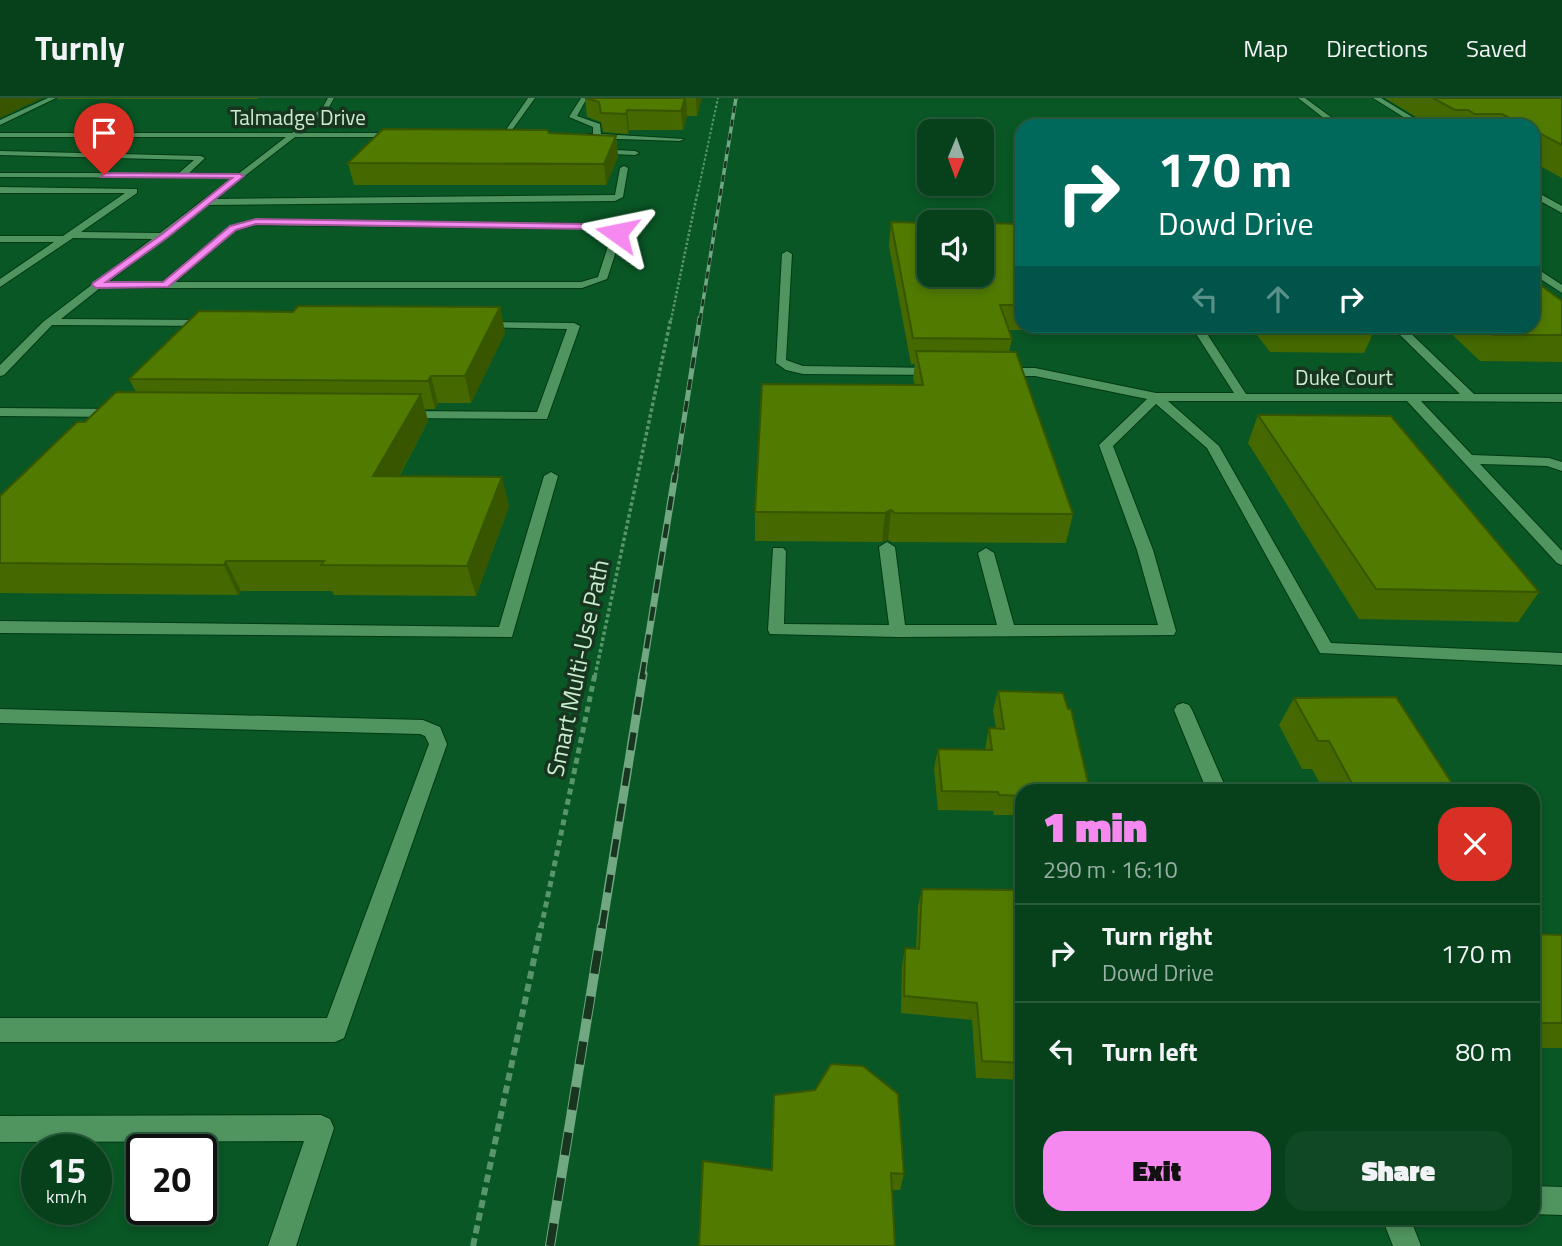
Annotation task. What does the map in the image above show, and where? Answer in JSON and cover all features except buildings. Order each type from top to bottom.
[{"type":"street","points":[[0,124],[53,98]]},
{"type":"street","points":[[0,372],[50,322],[293,135],[326,108],[331,98]]},
{"type":"street","points":[[504,135],[532,98]]},
{"type":"street","points":[[584,98],[573,117],[597,126],[597,136]]},
{"type":"street","points":[[1301,98],[1330,119]]},
{"type":"street","points":[[1376,98],[1411,119]]},
{"type":"street","name":"Talmadge Drive","points":[[0,135],[410,135]]},
{"type":"street","points":[[375,142],[383,135]]},
{"type":"street","points":[[491,135],[516,135]]},
{"type":"street","points":[[585,136],[680,138]]},
{"type":"street","points":[[586,151],[635,153]]},
{"type":"street","points":[[0,153],[201,158],[181,176]]},
{"type":"street","points":[[207,202],[615,198],[619,197],[624,168]]},
{"type":"street","points":[[0,175],[240,176]]},
{"type":"street","points":[[0,190],[134,191],[0,284]]},
{"type":"street","points":[[1540,197],[1562,210]]},
{"type":"street","points":[[96,285],[165,285],[591,284],[601,279],[617,230],[587,226],[256,222],[233,228],[165,285]]},
{"type":"street","points":[[0,239],[165,236]]},
{"type":"street","points":[[787,254],[780,361],[803,370],[951,372]]},
{"type":"street","points":[[1540,274],[1562,290]]},
{"type":"street","points":[[50,322],[226,323]]},
{"type":"street","points":[[392,415],[542,416],[574,326],[463,325]]},
{"type":"street","points":[[1201,333],[1242,397]]},
{"type":"street","points":[[1404,333],[1470,397]]},
{"type":"street","points":[[993,372],[1035,372],[1156,397],[1212,446],[1326,649],[1562,659]]},
{"type":"street","name":"Duke Court","points":[[1126,397],[1562,398]]},
{"type":"street","points":[[778,551],[776,631],[1168,631],[1145,550],[1107,445],[1156,397]]},
{"type":"street","points":[[1410,397],[1562,561]]},
{"type":"street","points":[[0,412],[133,413]]},
{"type":"street","points":[[1468,459],[1549,462],[1562,467]]},
{"type":"street","points":[[0,627],[506,633],[551,476]]},
{"type":"street","points":[[887,547],[898,631]]},
{"type":"street","points":[[986,553],[1007,631]]},
{"type":"street","points":[[1183,710],[1214,784]]},
{"type":"street","points":[[0,716],[423,727],[433,732],[438,744],[335,1030],[0,1030]]},
{"type":"street","points":[[0,1129],[321,1128],[282,1246]]},
{"type":"street","points":[[1540,1200],[1562,1201]]},
{"type":"street","points":[[1399,1225],[1407,1246]]},
{"type":"path","name":"Smart Multi-Use Path","points":[[473,1246],[718,98]]},
{"type":"railway","points":[[700,320],[736,98]]},
{"type":"railway","points":[[675,477],[700,318]]},
{"type":"railway","points":[[642,676],[675,475]]},
{"type":"railway","points":[[602,928],[643,674]]},
{"type":"railway","points":[[550,1246],[602,926]]},
{"type":"route","points":[[104,175],[240,176],[165,236],[96,285],[165,285],[233,228],[256,222],[587,226],[608,227],[617,230],[617,233]]}]
